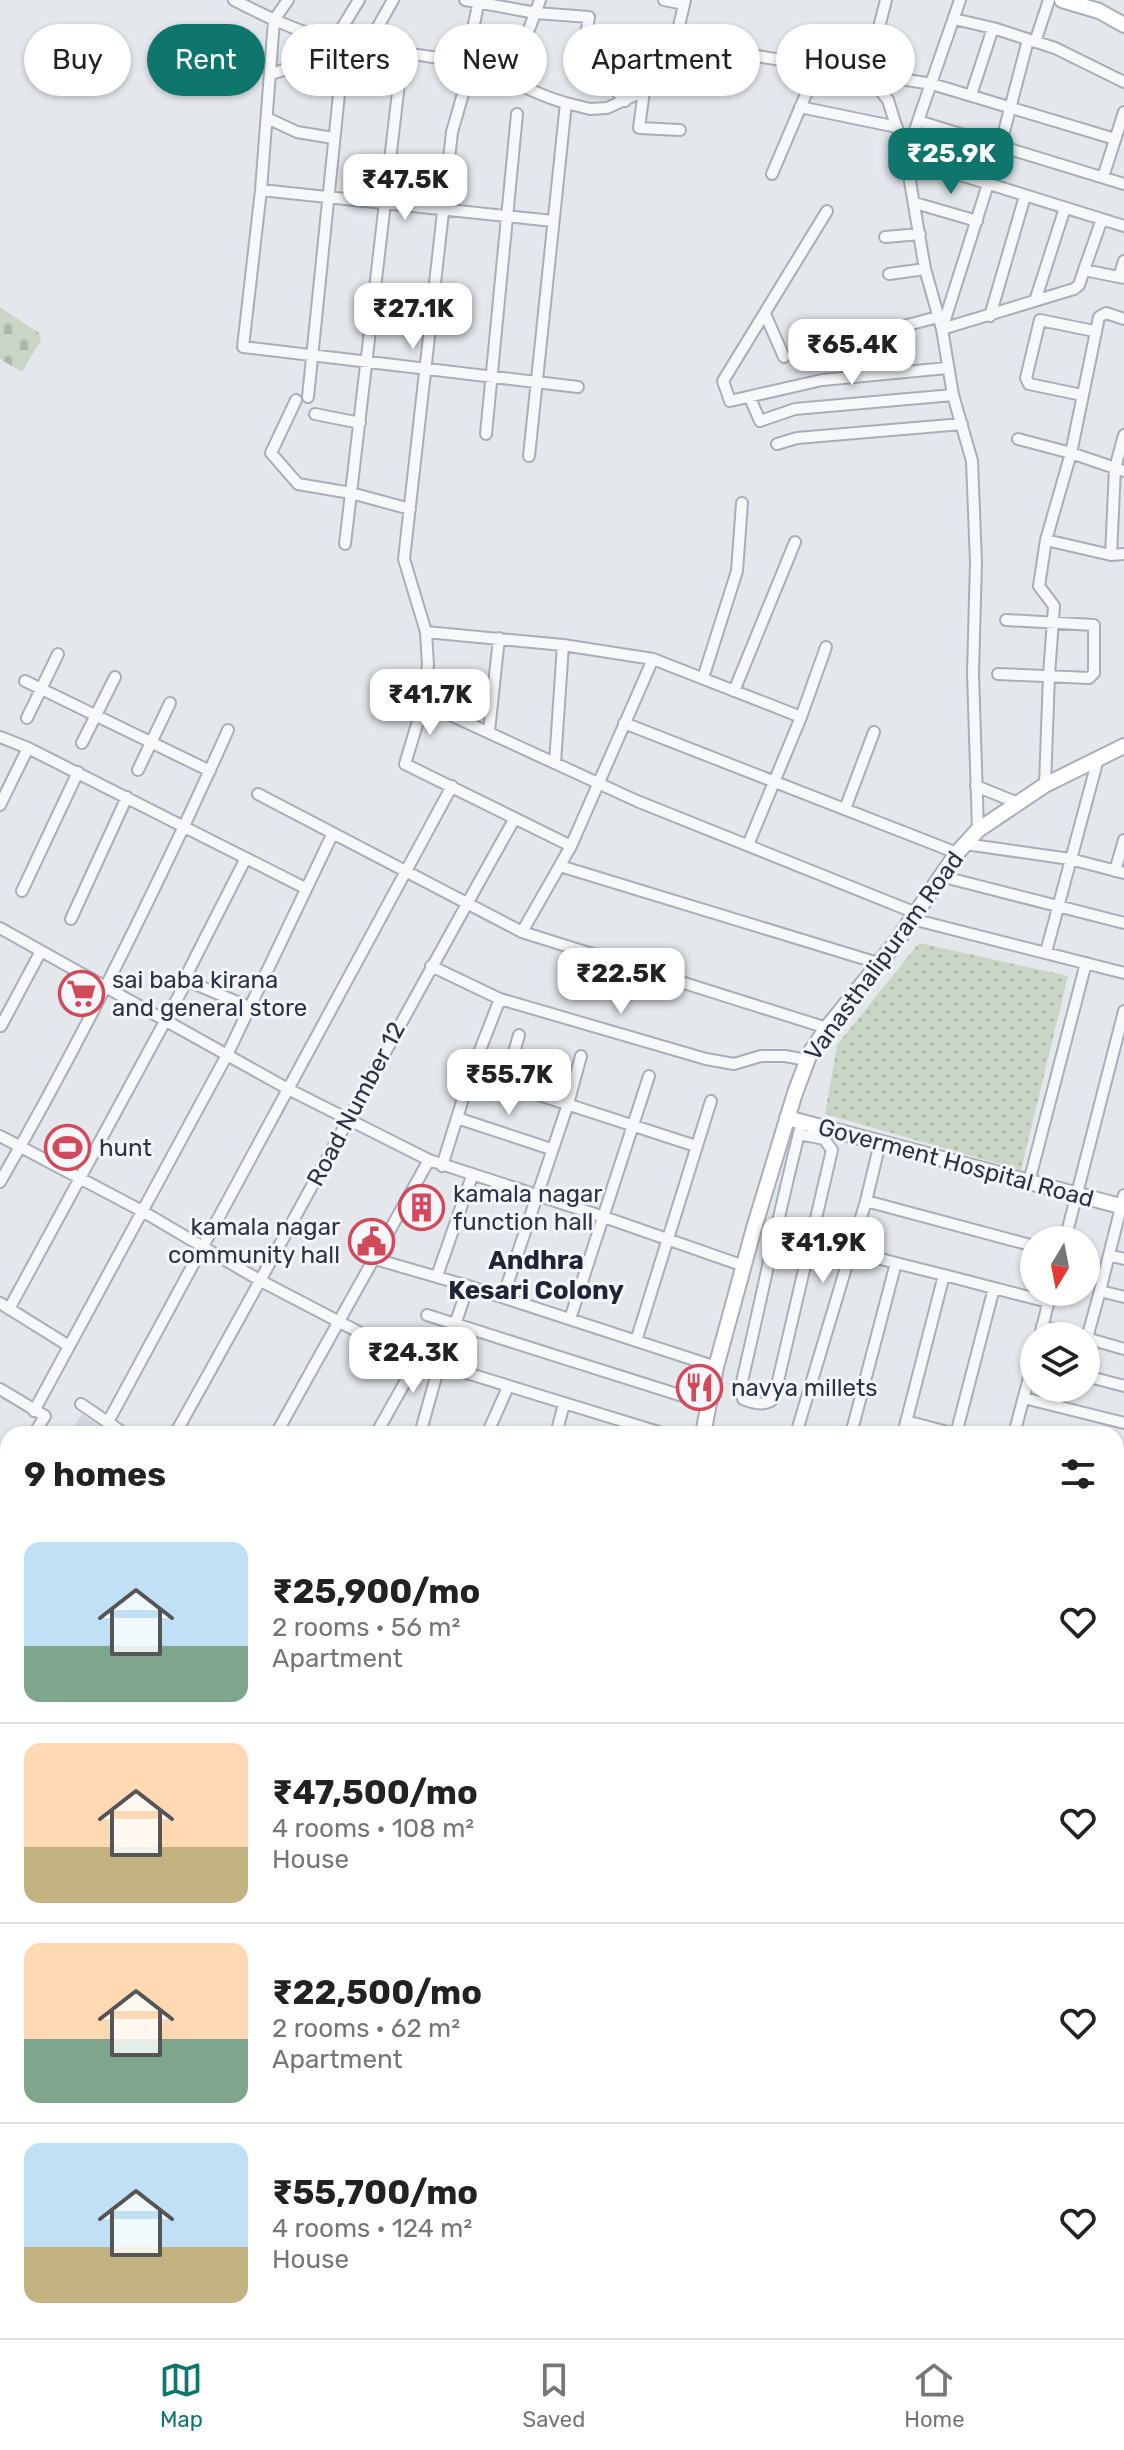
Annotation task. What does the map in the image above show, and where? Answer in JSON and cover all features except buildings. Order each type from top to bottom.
[{"type":"street","points":[[234,0],[285,24]]},
{"type":"street","points":[[288,0],[274,20],[261,190],[243,347],[578,387]]},
{"type":"street","points":[[344,24],[359,0]]},
{"type":"street","points":[[379,24],[393,0]]},
{"type":"street","points":[[465,0],[536,13],[589,17],[583,53],[625,101]]},
{"type":"street","points":[[532,24],[540,0]]},
{"type":"street","points":[[664,0],[684,2],[679,24]]},
{"type":"street","points":[[880,24],[886,0]]},
{"type":"street","points":[[906,158],[960,0]]},
{"type":"street","points":[[1000,147],[1032,41],[1049,0]]},
{"type":"street","points":[[1062,0],[1099,11],[1124,25]]},
{"type":"street","points":[[474,24],[479,2]]},
{"type":"street","points":[[954,19],[1055,48],[1124,82]]},
{"type":"street","points":[[971,95],[993,28]]},
{"type":"street","points":[[271,74],[281,71]]},
{"type":"street","points":[[915,81],[971,95],[1115,139]]},
{"type":"street","points":[[339,96],[312,355],[302,399],[271,453],[298,484],[351,493],[410,509]]},
{"type":"street","points":[[345,544],[397,96]]},
{"type":"street","points":[[462,96],[452,132],[404,559],[426,632],[428,665],[422,702],[405,764],[571,846]]},
{"type":"street","points":[[540,96],[590,109],[607,108],[634,96]]},
{"type":"street","points":[[643,96],[639,128],[680,130]]},
{"type":"street","points":[[772,174],[805,96]]},
{"type":"street","points":[[885,96],[906,158],[925,269],[942,329],[953,395],[972,461],[976,562],[973,673],[978,830]]},
{"type":"street","points":[[529,456],[566,103]]},
{"type":"street","points":[[800,107],[897,127]]},
{"type":"street","points":[[1103,177],[1124,112]]},
{"type":"street","points":[[486,434],[517,114]]},
{"type":"street","points":[[267,118],[297,132],[333,138]]},
{"type":"street","points":[[918,121],[1124,184]]},
{"type":"street","points":[[906,158],[1124,226]]},
{"type":"street","points":[[942,329],[988,184]]},
{"type":"street","points":[[261,190],[553,221]]},
{"type":"street","points":[[990,316],[1025,196]]},
{"type":"street","points":[[915,203],[977,221]]},
{"type":"street","points":[[1035,301],[1065,208]]},
{"type":"street","points":[[827,211],[723,381],[730,401],[822,380],[947,368]]},
{"type":"street","points":[[942,329],[1074,289],[1079,285],[1102,219]]},
{"type":"street","points":[[885,237],[920,234]]},
{"type":"street","points":[[1084,270],[1122,278],[1124,261]]},
{"type":"street","points":[[889,274],[925,269]]},
{"type":"street","points":[[765,314],[784,357]]},
{"type":"street","points":[[1045,785],[1054,606],[1039,586],[1046,540],[1071,453],[1094,331],[1101,314],[1124,319]]},
{"type":"street","points":[[877,333],[938,317]]},
{"type":"street","points":[[1082,395],[1029,384],[1026,378],[1040,320],[1094,331]]},
{"type":"street","points":[[750,398],[760,421],[795,409],[953,395]]},
{"type":"street","points":[[315,414],[360,423]]},
{"type":"street","points":[[777,444],[797,438],[962,424]]},
{"type":"street","points":[[1111,555],[1124,435]]},
{"type":"street","points":[[1018,439],[1120,470]]},
{"type":"street","points":[[703,678],[737,571],[742,503]]},
{"type":"street","points":[[1046,540],[1111,555],[1124,554]]},
{"type":"street","points":[[734,691],[795,542]]},
{"type":"street","points":[[998,674],[1089,678],[1094,673],[1094,625],[1006,620]]},
{"type":"street","points":[[426,632],[563,645],[653,659],[801,717]]},
{"type":"street","points":[[489,731],[499,638]]},
{"type":"street","points":[[555,763],[563,645]]},
{"type":"street","points":[[748,845],[826,647]]},
{"type":"street","points":[[27,718],[58,654]]},
{"type":"street","points":[[522,932],[571,846],[653,659]]},
{"type":"street","points":[[82,743],[115,677]]},
{"type":"street","points":[[25,681],[210,771]]},
{"type":"street","points":[[422,702],[599,783],[914,916],[1124,973]]},
{"type":"street","points":[[138,770],[170,703]]},
{"type":"street","points":[[624,723],[845,809],[961,848],[1070,859],[1120,872],[1124,840]]},
{"type":"street","points":[[0,1182],[105,987],[185,826],[228,730]]},
{"type":"street","points":[[845,809],[874,732]]},
{"type":"street","points":[[0,737],[78,772],[305,888]]},
{"type":"street","name":"Vanasthalipuram Road","points":[[706,1426],[716,1367],[744,1266],[796,1125],[807,1060],[827,1028],[914,916],[940,876],[978,830],[1045,785],[1124,746]]},
{"type":"street","points":[[0,805],[28,748]]},
{"type":"street","points":[[1046,952],[1098,759]]},
{"type":"street","points":[[22,891],[78,772]]},
{"type":"street","points":[[108,1422],[452,786]]},
{"type":"street","points":[[976,786],[1018,803]]},
{"type":"street","points":[[258,794],[522,932],[827,1028]]},
{"type":"street","points":[[71,919],[127,797]]},
{"type":"street","name":"Road Number 12","points":[[179,1426],[515,818]]},
{"type":"street","points":[[34,1411],[227,1055],[333,833]]},
{"type":"street","points":[[69,1346],[5,1306],[167,1021],[189,977],[189,970],[246,858]]},
{"type":"street","points":[[560,866],[878,963]]},
{"type":"street","points":[[940,876],[1124,923]]},
{"type":"street","points":[[0,928],[288,1089],[442,1166],[604,1217],[744,1266]]},
{"type":"street","points":[[0,1026],[41,951]]},
{"type":"street","points":[[1029,1182],[1086,963]]},
{"type":"street","points":[[431,966],[500,999],[706,1059],[734,1064],[761,1056],[807,1060]]},
{"type":"street","points":[[189,977],[195,984],[249,1007]]},
{"type":"street","points":[[442,1166],[471,1073],[500,999]]},
{"type":"street","points":[[1069,1226],[1124,1011]]},
{"type":"street","points":[[505,1084],[519,1035]]},
{"type":"street","points":[[503,1297],[568,1104],[581,1056]]},
{"type":"street","points":[[471,1073],[696,1146]]},
{"type":"street","points":[[570,1319],[649,1076]]},
{"type":"street","points":[[636,1341],[711,1101]]},
{"type":"street","points":[[457,1118],[551,1149]]},
{"type":"street","points":[[796,1125],[824,1139],[832,1150],[774,1398],[755,1403],[743,1399],[741,1390],[796,1125]]},
{"type":"street","name":"Goverment Hospital Road","points":[[796,1125],[880,1143],[1077,1195],[1123,1203]]},
{"type":"street","points":[[0,1136],[142,1211],[261,1281],[395,1351],[638,1426]]},
{"type":"street","points":[[798,1426],[866,1201],[880,1143]]},
{"type":"street","points":[[280,1426],[429,1160]]},
{"type":"street","points":[[437,1276],[472,1176]]},
{"type":"street","points":[[866,1201],[1020,1242]]},
{"type":"street","points":[[1123,1203],[1100,1291],[1124,1297]]},
{"type":"street","points":[[851,1251],[1020,1292]]},
{"type":"street","points":[[1109,1255],[1124,1259]]},
{"type":"street","points":[[375,1259],[437,1276],[716,1367]]},
{"type":"street","points":[[853,1426],[896,1263]]},
{"type":"street","points":[[905,1426],[944,1275]]},
{"type":"street","points":[[455,1325],[468,1286]]},
{"type":"street","points":[[958,1426],[994,1288]]},
{"type":"street","points":[[427,1315],[708,1404]]},
{"type":"street","points":[[1100,1342],[1124,1349]]},
{"type":"street","points":[[380,1426],[418,1359]]},
{"type":"street","points":[[422,1426],[439,1366]]},
{"type":"street","points":[[1100,1380],[1124,1386]]},
{"type":"street","points":[[491,1426],[508,1387]]},
{"type":"street","points":[[0,1389],[45,1416],[39,1426]]},
{"type":"street","points":[[1016,1426],[1023,1402]]},
{"type":"street","points":[[1040,1402],[1124,1423]]},
{"type":"street","points":[[81,1404],[114,1426]]},
{"type":"street","points":[[558,1426],[564,1404]]},
{"type":"street","points":[[906,1421],[925,1426]]},
{"type":"shaded area","points":[[82,1414],[99,1426],[73,1426]]},
{"type":"green space","points":[[0,307],[39,333],[41,340],[22,372],[0,359]]},
{"type":"green space","points":[[919,943],[1068,976],[1021,1170],[825,1114],[837,1045]]},
{"type":"place","name":"sai baba kirana and general store","points":[[81,994]]},
{"type":"place","name":"hunt","points":[[68,1148]]},
{"type":"place","name":"kamala nagar function hall","points":[[422,1208]]},
{"type":"place","name":"kamala nagar community hall","points":[[371,1241]]},
{"type":"place","name":"navya millets","points":[[700,1388]]},
{"type":"district","name":"Andhra Kesari Colony","points":[[536,1275]]}]
